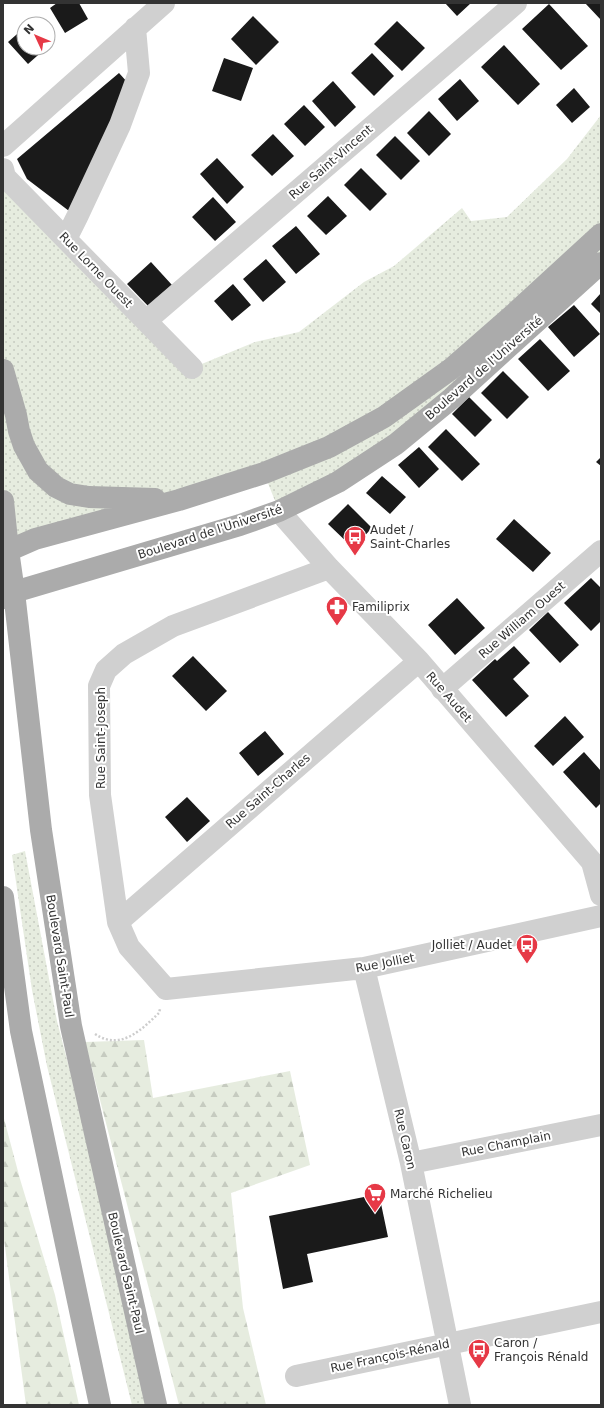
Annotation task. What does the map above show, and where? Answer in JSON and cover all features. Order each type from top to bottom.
[{"type":"main road","name":"Boulevard de l'Université","points":[[5,551],[35,539],[178,500],[264,473],[329,447],[384,417],[451,369],[514,314],[601,234]]},
{"type":"main road","name":"Boulevard de l'Université","points":[[8,595],[240,525],[279,511],[338,482],[396,444],[452,398],[601,263]]},
{"type":"main road","points":[[3,370],[24,446],[38,471],[56,487],[70,494],[89,497],[178,500]]},
{"type":"main road","name":"Boulevard Saint-Paul","points":[[3,501],[8,595],[41,830],[71,1026],[156,1405]]},
{"type":"main road","points":[[3,897],[21,1031],[100,1405]]},
{"type":"street","name":"Rue Saint-Vincent","points":[[146,321],[516,3]]},
{"type":"street","points":[[3,146],[135,28],[157,5]]},
{"type":"street","points":[[66,239],[120,125],[139,73],[135,28]]},
{"type":"street","name":"Rue Lorne Ouest","points":[[3,169],[5,177],[192,368]]},
{"type":"street","name":"Rue Audet","points":[[279,511],[329,568],[419,661],[442,689],[596,858],[601,895]]},
{"type":"street","name":"Rue William Ouest","points":[[442,689],[601,551]]},
{"type":"street","name":"Rue Saint-Joseph","points":[[166,989],[129,947],[118,922],[100,795],[99,686],[106,670],[124,654],[173,626],[329,568]]},
{"type":"street","name":"Rue Saint-Charles","points":[[118,922],[419,661]]},
{"type":"street","name":"Rue Jolliet","points":[[166,989],[364,968],[601,916]]},
{"type":"street","name":"Rue Caron","points":[[364,968],[411,1163],[460,1405]]},
{"type":"street","name":"Rue Champlain","points":[[411,1163],[601,1125]]},
{"type":"street","name":"Rue François-Rénald","points":[[296,1376],[601,1312]]},
{"type":"path","points":[[71,1026],[87,1028],[101,1038],[111,1040],[134,1035],[159,1013],[166,989]]},
{"type":"green space","points":[[601,115],[601,263],[452,398],[279,511],[264,473],[8,550],[3,501],[3,176],[192,368],[255,342],[299,332],[364,282],[394,266],[462,208],[471,221],[507,217],[567,159]]},
{"type":"green space","points":[[25,851],[57,1021],[149,1405],[132,1405],[47,1066],[32,990],[12,855]]},
{"type":"green space","points":[[144,1040],[153,1098],[290,1071],[310,1165],[231,1193],[243,1308],[266,1405],[179,1405],[85,1042]]},
{"type":"green space","points":[[3,1115],[20,1179],[55,1295],[79,1405],[26,1405],[3,1232]]},
{"type":"building","points":[[57,3],[79,3],[88,19],[65,33],[50,8]]},
{"type":"building","points":[[445,3],[471,3],[457,16]]},
{"type":"building","points":[[585,3],[601,3],[601,20]]},
{"type":"building","points":[[549,4],[588,46],[561,70],[522,29]]},
{"type":"building","points":[[253,16],[279,42],[256,65],[231,39]]},
{"type":"building","points":[[397,21],[425,48],[402,71],[374,44]]},
{"type":"building","points":[[16,35],[16,51],[8,42]]},
{"type":"building","points":[[504,45],[540,84],[518,105],[481,67]]},
{"type":"building","points":[[372,53],[394,76],[374,96],[351,73]]},
{"type":"building","points":[[21,56],[37,56],[28,64]]},
{"type":"building","points":[[224,58],[253,68],[241,101],[212,91]]},
{"type":"building","points":[[119,73],[128,83],[73,214],[27,179],[17,159]]},
{"type":"building","points":[[460,79],[479,101],[457,121],[438,99]]},
{"type":"building","points":[[333,81],[356,107],[335,127],[312,101]]},
{"type":"building","points":[[574,88],[590,107],[572,123],[556,105]]},
{"type":"building","points":[[304,105],[325,127],[305,146],[284,124]]},
{"type":"building","points":[[429,111],[451,134],[429,156],[407,133]]},
{"type":"building","points":[[273,134],[294,156],[272,176],[251,155]]},
{"type":"building","points":[[395,136],[420,161],[401,180],[376,155]]},
{"type":"building","points":[[217,158],[244,187],[227,204],[200,174]]},
{"type":"building","points":[[361,168],[387,194],[370,211],[344,185]]},
{"type":"building","points":[[328,196],[347,216],[326,235],[307,216]]},
{"type":"building","points":[[213,197],[236,222],[215,241],[192,217]]},
{"type":"building","points":[[296,226],[320,254],[296,274],[272,246]]},
{"type":"building","points":[[266,259],[286,282],[263,302],[243,279]]},
{"type":"building","points":[[151,262],[172,285],[149,307],[127,284]]},
{"type":"building","points":[[233,284],[251,305],[232,321],[214,301]]},
{"type":"building","points":[[601,293],[601,314],[591,304]]},
{"type":"building","points":[[574,305],[600,334],[574,357],[548,327]]},
{"type":"building","points":[[540,339],[570,371],[548,391],[518,359]]},
{"type":"building","points":[[503,371],[529,397],[507,419],[481,393]]},
{"type":"building","points":[[469,397],[492,420],[475,437],[452,414]]},
{"type":"building","points":[[446,429],[480,464],[462,481],[428,447]]},
{"type":"building","points":[[419,447],[439,469],[419,488],[398,465]]},
{"type":"building","points":[[601,457],[601,466],[596,462]]},
{"type":"building","points":[[382,476],[406,497],[390,514],[366,493]]},
{"type":"building","points":[[348,504],[372,528],[353,548],[328,524]]},
{"type":"building","points":[[514,519],[551,553],[533,572],[496,539]]},
{"type":"building","points":[[591,578],[601,588],[601,621],[591,631],[564,603]]},
{"type":"building","points":[[457,598],[485,628],[455,655],[428,625]]},
{"type":"building","points":[[548,612],[579,645],[560,663],[529,630]]},
{"type":"building","points":[[514,646],[530,663],[513,679],[529,696],[506,717],[472,680],[495,659],[497,661]]},
{"type":"building","points":[[193,656],[227,691],[206,711],[172,676]]},
{"type":"building","points":[[565,716],[584,737],[553,766],[534,746]]},
{"type":"building","points":[[265,731],[284,754],[258,776],[239,753]]},
{"type":"building","points":[[584,752],[601,771],[601,803],[596,808],[563,772]]},
{"type":"building","points":[[187,797],[210,821],[187,842],[165,817]]},
{"type":"building","points":[[379,1194],[388,1237],[307,1254],[313,1282],[283,1289],[269,1216]]},
{"type":"place","name":"Audet / Saint-Charles","points":[[355,556]]},
{"type":"place","name":"Familiprix","points":[[337,626]]},
{"type":"place","name":"Jolliet / Audet","points":[[527,964]]},
{"type":"place","name":"Marché Richelieu","points":[[375,1214]]},
{"type":"place","name":"Caron / François Rénald","points":[[479,1370]]}]
